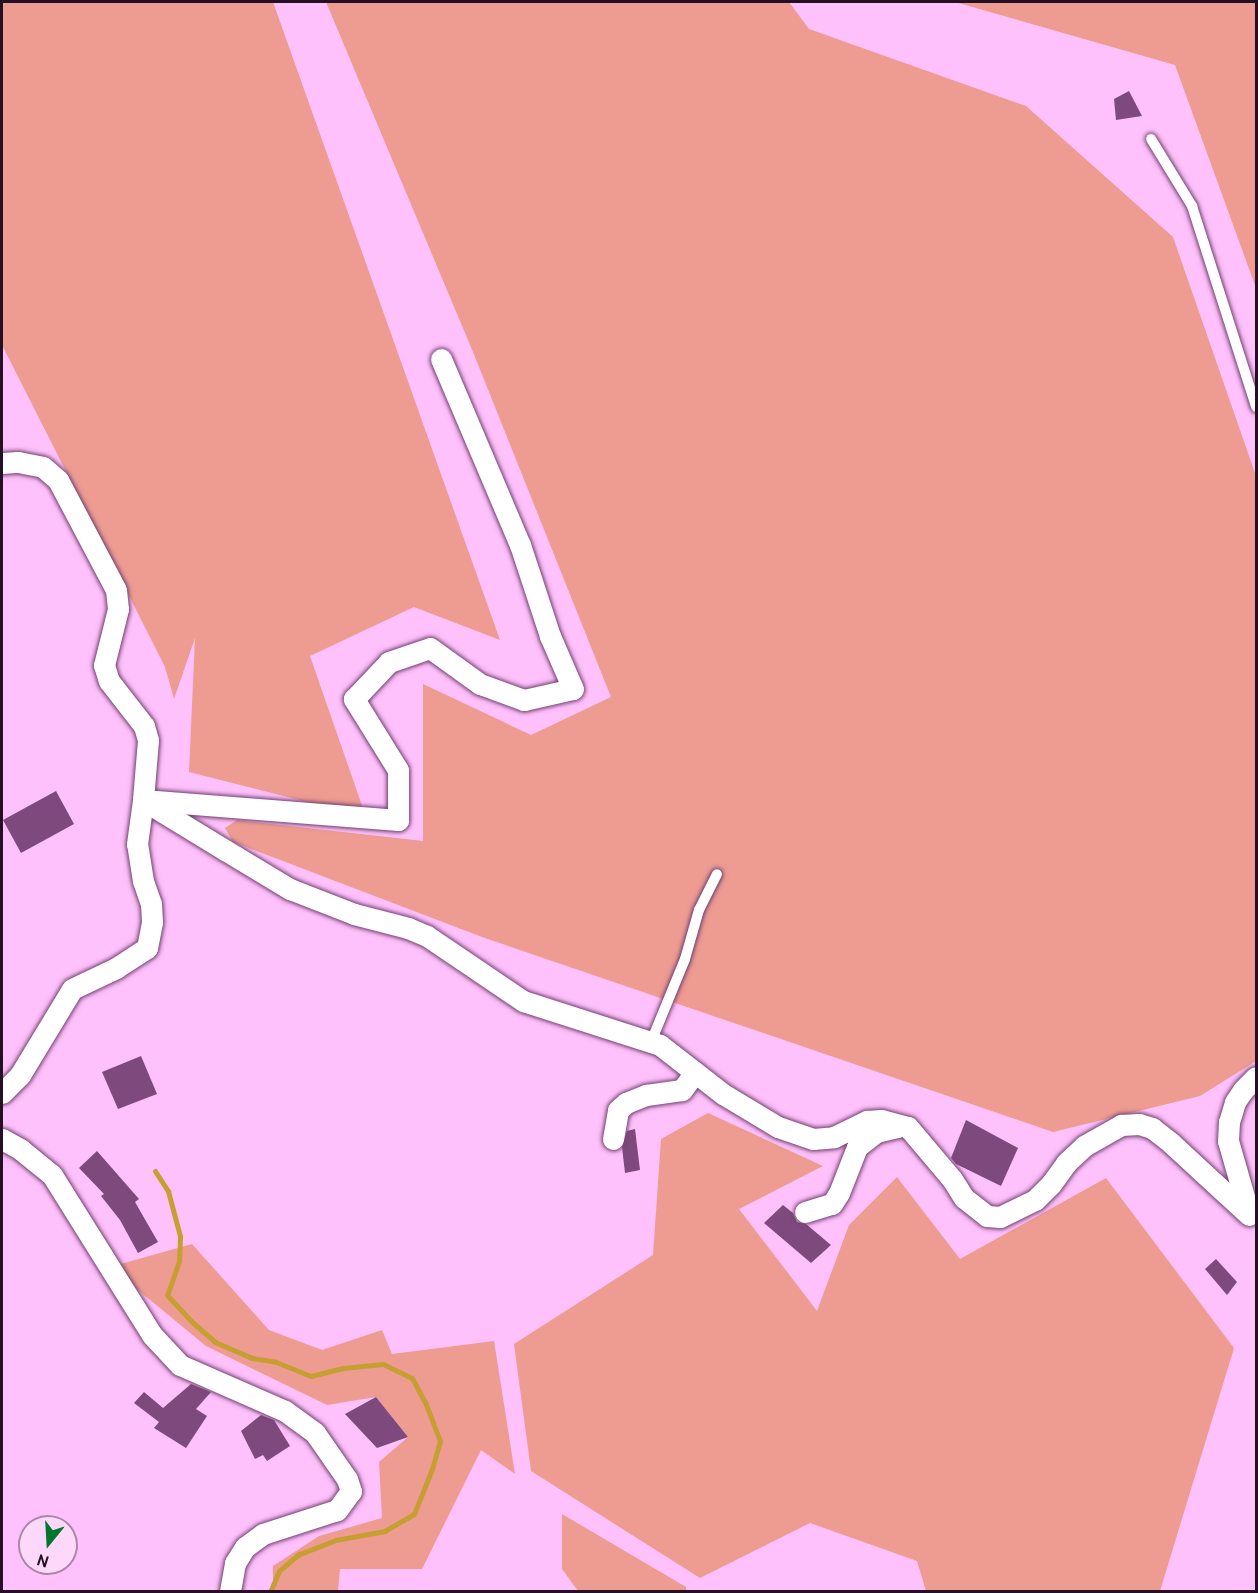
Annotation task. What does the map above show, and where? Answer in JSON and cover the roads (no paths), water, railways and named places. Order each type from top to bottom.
[{"type":"street","points":[[143,800],[398,820],[398,770],[354,699],[389,662],[430,648],[480,684],[524,700],[573,689],[550,636],[520,545],[441,359]]},
{"type":"street","points":[[2,463],[18,462],[43,467],[58,480],[116,590],[118,609],[104,664],[109,681],[144,726],[148,740],[137,844],[143,881],[151,904],[152,922],[147,948],[116,968],[72,989],[20,1075],[2,1093]]},
{"type":"street","points":[[143,800],[290,889],[354,914],[408,928],[427,936],[523,1001],[660,1045],[742,1106],[778,1127],[813,1139],[834,1137],[867,1121],[881,1120],[908,1126],[952,1179],[964,1198],[987,1216],[1000,1217],[1035,1200],[1051,1184],[1066,1163],[1084,1146],[1121,1125],[1139,1124],[1152,1128],[1171,1143],[1253,1221]]},
{"type":"street","points":[[612,1139],[618,1110],[626,1103],[646,1095],[682,1090],[695,1072]]},
{"type":"street","points":[[1253,1221],[1228,1141],[1229,1122],[1235,1102],[1243,1089],[1257,1077]]},
{"type":"street","points":[[805,1212],[831,1204],[839,1193],[857,1147],[876,1132],[889,1127],[908,1126]]},
{"type":"street","points":[[2,1139],[20,1149],[52,1175],[152,1335],[180,1365],[285,1411],[315,1433],[347,1479],[351,1491],[337,1510],[263,1534],[245,1547],[235,1563],[230,1592]]},
{"type":"lane","points":[[1151,139],[1192,206],[1257,406]]},
{"type":"lane","points":[[651,1042],[685,959],[699,910],[717,873]]},
{"type":"waterway","points":[[155,1171],[168,1191],[180,1236],[179,1261],[167,1295],[191,1321],[215,1342],[252,1358],[276,1362],[311,1376],[343,1368],[383,1364],[412,1378],[425,1402],[440,1441],[432,1469],[414,1514],[385,1531],[336,1540],[299,1554],[279,1571],[270,1592]]}]
